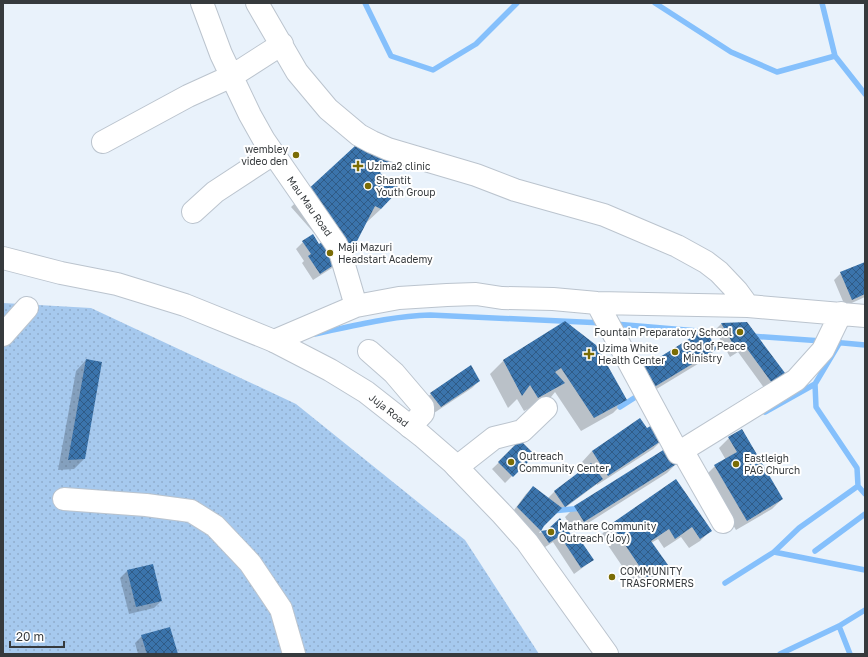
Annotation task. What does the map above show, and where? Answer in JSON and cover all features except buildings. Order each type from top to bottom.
[{"type":"street","name":"Mau Mau Road","points":[[202,3],[221,54],[250,115],[273,154],[336,244],[341,255],[356,306]]},
{"type":"street","points":[[257,3],[297,72],[328,109],[359,135],[388,149],[442,164],[515,190],[604,215],[677,246],[706,262],[719,272],[737,291],[748,306]]},
{"type":"street","points":[[103,142],[188,96],[232,76],[282,44]]},
{"type":"street","points":[[193,212],[215,192],[273,154]]},
{"type":"street","points":[[3,244],[77,269],[89,278]]},
{"type":"street","name":"Juja Road","points":[[3,258],[61,273],[117,284],[185,305],[274,341],[330,370],[366,392],[457,467],[502,514],[527,542],[607,654]]},
{"type":"street","points":[[274,341],[356,306],[399,298],[476,294],[502,298],[553,299],[597,303],[748,306],[865,316]]},
{"type":"street","points":[[597,303],[678,453],[796,380],[822,350],[841,313]]},
{"type":"street","points":[[3,335],[28,308]]},
{"type":"street","points":[[369,351],[394,372],[423,407],[423,413],[410,427]]},
{"type":"street","points":[[457,467],[494,438],[522,432],[546,408]]},
{"type":"street","points":[[682,450],[724,522]]},
{"type":"street","points":[[64,499],[146,505],[191,511],[215,526],[250,563],[281,609],[294,654]]},
{"type":"shaded area","points":[[3,303],[91,308],[296,404],[465,540],[539,654],[3,654]]},
{"type":"waterway","points":[[365,3],[391,56],[433,70],[476,44],[517,3]]},
{"type":"waterway","points":[[655,3],[731,52],[777,72],[835,56],[865,94]]},
{"type":"waterway","points":[[822,3],[835,56]]},
{"type":"waterway","points":[[315,334],[387,319],[430,315],[603,323]]},
{"type":"waterway","points":[[615,324],[734,334]]},
{"type":"waterway","points":[[751,336],[822,341]]},
{"type":"waterway","points":[[832,342],[865,345]]},
{"type":"waterway","points":[[765,412],[815,384],[840,342]]},
{"type":"waterway","points":[[725,583],[774,552],[799,528],[858,486],[857,468],[816,407],[815,384]]},
{"type":"waterway","points":[[620,407],[642,393]]},
{"type":"waterway","points":[[858,486],[865,494]]},
{"type":"waterway","points":[[552,511],[583,508]]},
{"type":"waterway","points":[[815,551],[865,514]]},
{"type":"waterway","points":[[774,552],[865,570]]},
{"type":"waterway","points":[[780,654],[839,626],[865,610]]},
{"type":"waterway","points":[[839,626],[850,654]]},
{"type":"place","name":"wembley video den","points":[[296,155]]},
{"type":"place","name":"Uzima2 clinic","points":[[358,166]]},
{"type":"place","name":"Shantit Youth Group","points":[[368,186]]},
{"type":"place","name":"Maji Mazuri Headstart Academy","points":[[330,253]]},
{"type":"place","name":"Fountain Preparatory School","points":[[740,332]]},
{"type":"place","name":"God of Peace Ministry","points":[[675,352]]},
{"type":"place","name":"Uzima White Health Center","points":[[589,354]]},
{"type":"place","name":"Outreach Community Center","points":[[511,462]]},
{"type":"place","name":"Eastleigh PAG Church","points":[[736,464]]},
{"type":"place","name":"Mathare Community Outreach (Joy)","points":[[551,532]]},
{"type":"place","name":"COMMUNITY TRASFORMERS","points":[[612,577]]}]
